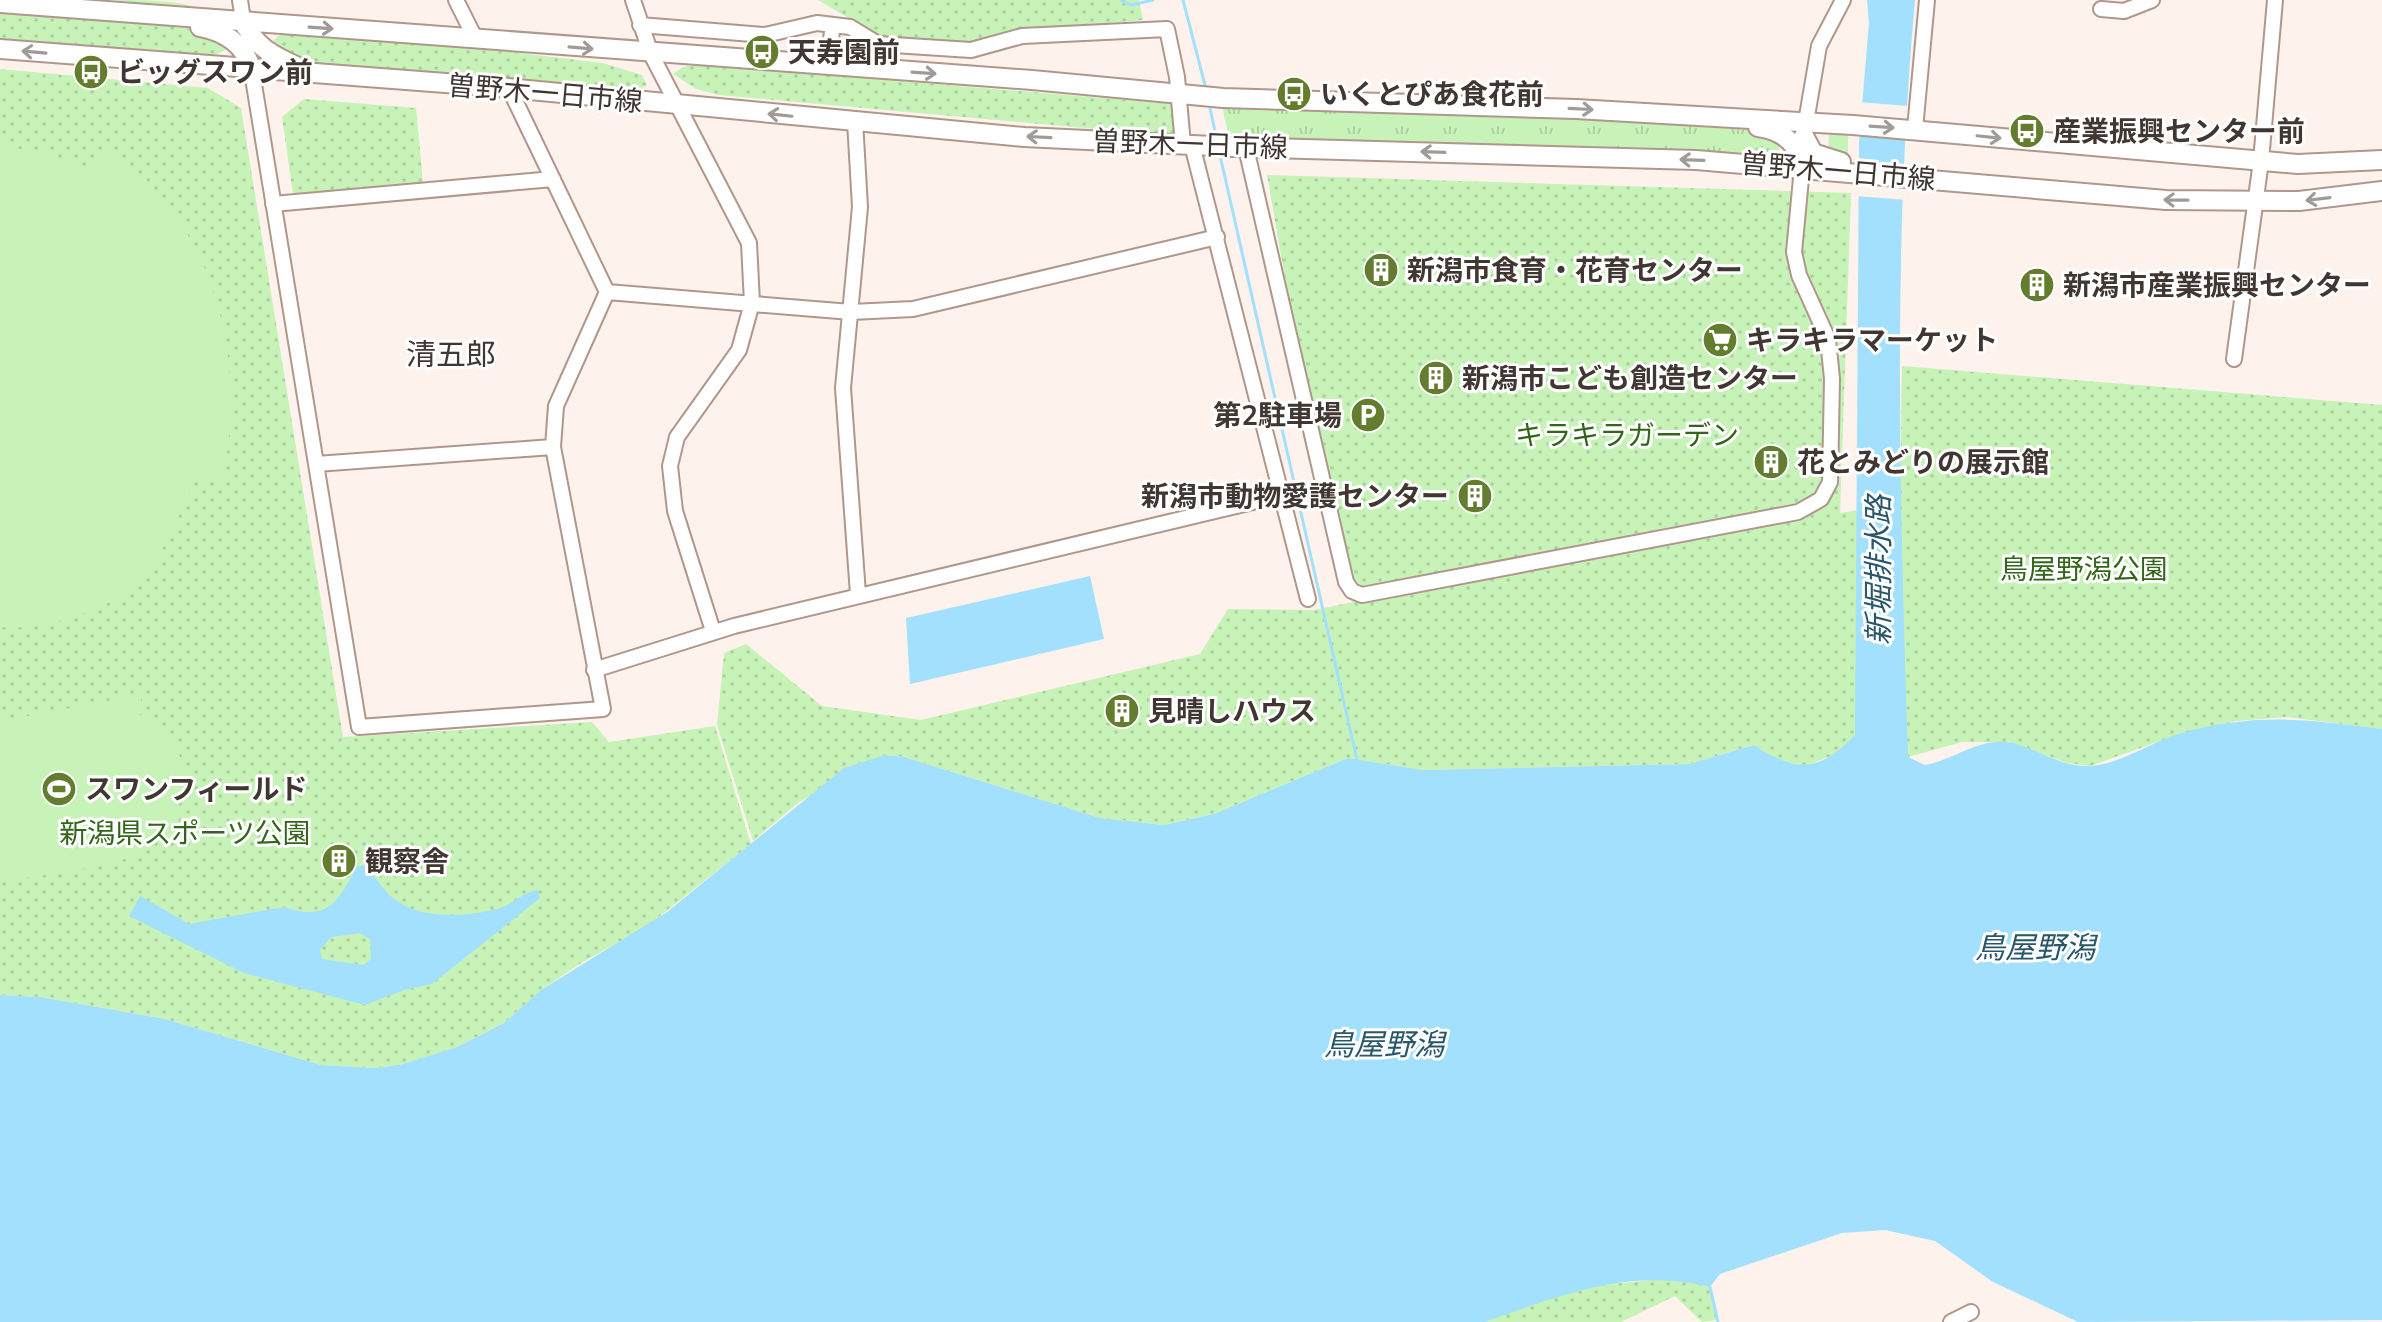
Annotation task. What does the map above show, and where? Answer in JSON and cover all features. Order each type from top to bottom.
[{"type":"main road","name":"曽野木一日市線","points":[[0,3],[1184,96],[1700,115],[1803,143],[1854,167],[1905,175],[2166,200],[2299,201],[2382,191]]},
{"type":"main road","points":[[176,16],[230,38],[249,59],[251,69]]},
{"type":"main road","points":[[244,22],[249,34],[273,57],[312,74]]},
{"type":"main road","name":"曽野木一日市線","points":[[0,49],[509,88],[1024,137],[1240,148],[1749,163],[1845,124],[2298,164],[2382,160]]},
{"type":"street","points":[[240,0],[359,727],[603,709],[553,447],[556,406],[607,292],[509,88]]},
{"type":"street","points":[[456,0],[475,38]]},
{"type":"street","points":[[633,0],[651,54],[749,243],[752,303],[739,350],[677,437],[670,466],[675,511],[713,631]]},
{"type":"street","points":[[1240,148],[1346,582],[1352,591],[1362,595],[1798,512],[1821,499],[1830,482],[1831,354],[1824,325],[1799,275],[1794,252],[1803,143],[1819,46],[1843,0]]},
{"type":"street","points":[[1913,129],[1927,0]]},
{"type":"street","points":[[2101,9],[2124,11],[2152,0]]},
{"type":"street","points":[[2234,359],[2261,161],[2275,0]]},
{"type":"street","points":[[640,25],[765,35],[817,23],[850,27],[878,44],[971,50],[1022,36],[1167,29],[1184,96],[1192,145],[1308,599]]},
{"type":"street","points":[[827,66],[833,25]]},
{"type":"street","points":[[855,121],[860,207],[843,388],[858,594]]},
{"type":"street","points":[[273,204],[553,179]]},
{"type":"street","points":[[607,292],[851,312],[913,309],[1217,237]]},
{"type":"street","points":[[316,464],[553,447]]},
{"type":"street","points":[[594,670],[713,631],[858,594],[1282,495]]},
{"type":"street","points":[[1951,1322],[1971,1312],[1966,1322]]},
{"type":"green space","points":[[114,0],[177,3],[195,7],[195,10]]},
{"type":"green space","points":[[818,0],[1139,0],[1143,20],[1014,32],[971,45],[887,41]]},
{"type":"green space","points":[[0,8],[202,30],[231,48],[204,59],[0,43]]},
{"type":"green space","points":[[281,34],[442,44],[603,63],[642,75],[647,85],[637,91],[298,61],[268,45]]},
{"type":"green space","points":[[700,64],[1173,104],[1176,127],[1173,133],[1163,135],[719,95],[696,89],[673,74],[683,67]]},
{"type":"green space","name":"新潟県スポーツ公園","points":[[0,69],[208,88],[241,108],[343,737],[592,722],[609,742],[715,726],[751,844],[646,927],[581,963],[541,990],[504,1023],[457,1047],[403,1064],[377,1068],[321,1065],[165,1019],[40,997],[0,995]]},
{"type":"green space","points":[[304,99],[416,108],[423,183],[293,194],[282,117]]},
{"type":"green space","points":[[1222,105],[1568,117],[1747,130],[1780,139],[1779,151],[1751,157],[1229,138]]},
{"type":"green space","points":[[1848,132],[1848,159],[1828,155],[1829,133]]},
{"type":"green space","points":[[0,142],[7,142],[7,147],[53,155],[89,172],[105,146],[143,177],[174,213],[198,253],[215,297],[226,343],[231,390],[229,437],[221,484],[195,478],[157,563],[126,592],[86,613],[42,625],[21,627],[0,627]]},
{"type":"green space","name":"鳥屋野潟公園","points":[[1267,175],[1851,193],[1840,513],[1900,503],[1902,366],[2382,405],[2382,729],[2287,717],[2236,721],[2177,735],[2090,766],[2067,763],[2008,742],[1962,742],[1908,757],[1839,753],[1805,766],[1776,760],[1754,745],[1689,764],[1423,770],[1348,758],[1214,814],[1164,825],[1100,818],[904,757],[885,755],[799,802],[753,841],[717,725],[724,653],[746,644],[822,706],[921,720],[1200,654],[1228,609],[1314,610],[1353,602],[1343,594],[1337,577]]},
{"type":"green space","points":[[140,695],[143,712],[138,714],[168,735],[183,768],[183,794],[165,830],[145,848],[121,860],[0,882],[0,721]]},
{"type":"green space","points":[[1675,1278],[1710,1287],[1717,1320],[1702,1322],[1675,1296],[1621,1322],[1478,1322],[1590,1286]]},
{"type":"water","name":"鳥屋野潟","points":[[1867,0],[1915,0],[1903,189],[1900,378],[1908,757],[1925,765],[1985,744],[2006,742],[2066,763],[2089,766],[2122,758],[2175,735],[2229,723],[2303,720],[2382,729],[2382,1320],[2078,1322],[1993,1282],[1935,1241],[1885,1230],[1842,1233],[1720,1274],[1710,1287],[1651,1280],[1623,1282],[1568,1294],[1484,1322],[0,1322],[0,995],[40,997],[165,1019],[321,1065],[377,1068],[403,1064],[457,1047],[504,1023],[541,990],[667,912],[844,768],[885,755],[904,757],[1100,818],[1164,825],[1214,814],[1348,758],[1423,770],[1689,764],[1754,745],[1795,764],[1818,762],[1830,756],[1855,735],[1859,142],[1869,23]]},
{"type":"water","points":[[1090,576],[1104,639],[910,684],[906,618]]},
{"type":"water","points":[[364,865],[389,894],[404,905],[429,913],[457,915],[485,912],[537,890],[540,898],[432,984],[404,990],[365,1005],[244,973],[129,916],[140,896],[189,924],[284,907],[311,912],[321,910],[337,899],[356,867]],"holes":[[[360,933],[370,939],[371,959],[363,965],[322,959],[320,950],[331,937]]]},
{"type":"pier","points":[[1858,102],[1909,106],[1909,136],[1856,131]]},
{"type":"pier","points":[[1855,160],[1909,165],[1908,200],[1855,196]]},
{"type":"waterway","points":[[1121,0],[1131,5],[1153,0]]},
{"type":"waterway","points":[[1183,0],[1206,89]]},
{"type":"waterway","points":[[1209,104],[1217,140]]},
{"type":"waterway","points":[[1219,151],[1357,760]]},
{"type":"waterway","points":[[1710,1287],[1718,1322]]},
{"type":"place","name":"天寿園前","points":[[762,52]]},
{"type":"place","name":"ビッグスワン前","points":[[91,72]]},
{"type":"place","name":"いくとぴあ食花前","points":[[1294,94]]},
{"type":"place","name":"産業振興センター前","points":[[2027,131]]},
{"type":"place","name":"新潟市食育・花育センター","points":[[1381,270]]},
{"type":"place","name":"新潟市産業振興センター","points":[[2037,285]]},
{"type":"place","name":"キラキラマーケット","points":[[1720,340]]},
{"type":"place","name":"新潟市こども創造センター","points":[[1436,378]]},
{"type":"place","name":"第2駐車場","points":[[1368,415]]},
{"type":"place","name":"花とみどりの展示館","points":[[1771,462]]},
{"type":"place","name":"新潟市動物愛護センター","points":[[1475,496]]},
{"type":"place","name":"見晴しハウス","points":[[1122,711]]},
{"type":"place","name":"スワンフィールド","points":[[59,789]]},
{"type":"place","name":"観察舎","points":[[339,861]]},
{"type":"district","name":"清五郎","points":[[451,355]]},
{"type":"park label","name":"キラキラガーデン","points":[[1627,435]]},
{"type":"water label","name":"新堀排水路","points":[[1879,570]]}]
